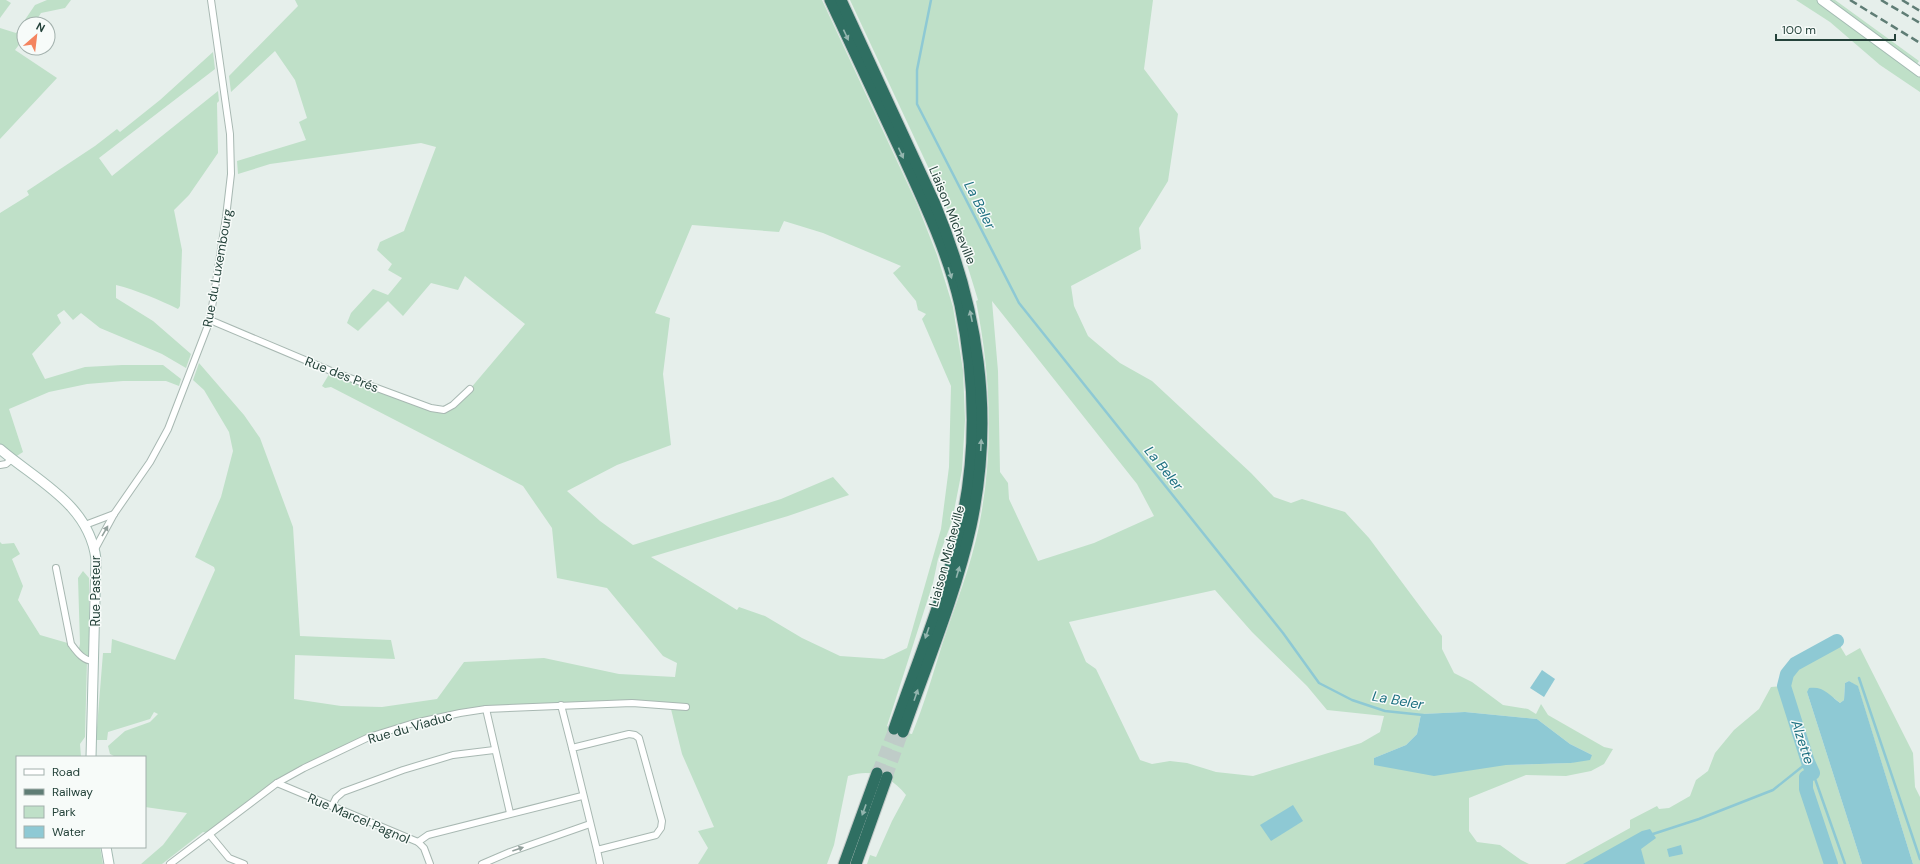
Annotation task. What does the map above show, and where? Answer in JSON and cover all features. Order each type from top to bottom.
[{"type":"highway","name":"Liaison Micheville","points":[[830,0],[922,198],[940,242],[960,304],[970,368],[973,419],[970,471],[961,524],[943,588],[898,730],[952,591],[971,526],[980,473],[983,419],[981,373],[976,337],[968,301],[949,238],[932,197],[841,0]]},
{"type":"highway","points":[[844,864],[882,775],[856,864]]},
{"type":"main road","points":[[1822,0],[1920,72]]},
{"type":"main road","name":"Rue Pasteur","points":[[0,449],[61,496],[85,524],[95,548],[91,756]]},
{"type":"main road","points":[[106,848],[109,864]]},
{"type":"street","name":"Rue du Luxembourg","points":[[95,548],[114,514],[150,462],[168,429],[210,320],[231,174],[230,134],[211,0]]},
{"type":"street","name":"Rue des Prés","points":[[210,320],[331,371],[431,408],[444,410],[453,405],[470,389]]},
{"type":"street","points":[[0,465],[6,464],[12,459]]},
{"type":"street","points":[[85,524],[114,514]]},
{"type":"street","name":"Rue Pasteur","points":[[56,568],[71,644],[77,653],[87,660],[94,661]]},
{"type":"street","name":"Rue du Viaduc","points":[[170,864],[277,783],[369,736],[460,713],[486,709],[632,703],[686,707]]},
{"type":"street","points":[[561,705],[582,796],[600,864]]},
{"type":"street","points":[[486,709],[494,738],[494,750],[510,813]]},
{"type":"street","points":[[572,748],[629,734],[635,735],[639,738],[662,821],[661,828],[656,835],[597,850]]},
{"type":"street","points":[[332,806],[336,798],[343,792],[403,770],[453,755],[494,750]]},
{"type":"street","name":"Rue Marcel Pagnol","points":[[277,783],[418,842],[424,848],[430,864]]},
{"type":"street","points":[[418,842],[428,834],[582,796]]},
{"type":"street","points":[[482,864],[510,852],[590,824]]},
{"type":"street","points":[[210,835],[229,858],[244,864]]},
{"type":"green space","points":[[0,0],[6,0],[11,3],[0,18]]},
{"type":"green space","points":[[47,0],[71,0],[65,8],[41,13],[39,16],[28,16],[35,5]]},
{"type":"green space","points":[[295,0],[822,0],[917,204],[937,255],[953,307],[963,370],[965,420],[962,470],[952,521],[938,559],[933,583],[887,726],[897,731],[912,734],[967,571],[979,526],[984,498],[989,442],[989,414],[985,357],[976,301],[978,300],[958,235],[944,201],[850,0],[1153,0],[1144,69],[1178,114],[1168,181],[1139,228],[1141,249],[1071,286],[1074,306],[1088,336],[1120,363],[1152,381],[1251,473],[1274,497],[1291,503],[1302,499],[1345,512],[1369,538],[1442,636],[1442,649],[1454,673],[1472,682],[1503,705],[1528,709],[1536,714],[1541,704],[1548,715],[1604,747],[1613,749],[1604,764],[1591,771],[1566,776],[1526,775],[1469,798],[1469,831],[1477,842],[1500,845],[1529,864],[867,864],[870,855],[876,857],[892,821],[906,795],[894,783],[880,775],[865,773],[848,776],[834,845],[827,864],[698,864],[708,848],[698,831],[714,827],[682,754],[670,705],[632,703],[460,713],[369,737],[277,783],[211,834],[203,832],[162,864],[141,864],[163,845],[187,813],[146,807],[146,756],[114,756],[110,754],[108,746],[125,731],[150,722],[158,714],[154,712],[150,719],[108,732],[107,740],[96,740],[103,653],[111,653],[112,639],[175,660],[215,570],[214,567],[195,557],[221,497],[233,451],[229,432],[204,390],[193,380],[199,363],[244,415],[260,438],[293,527],[300,636],[391,640],[395,659],[295,655],[294,699],[341,706],[382,707],[437,699],[464,662],[544,658],[619,674],[675,677],[677,663],[663,656],[607,588],[557,578],[552,528],[523,486],[331,387],[325,388],[322,386],[331,371],[444,410],[470,389],[525,324],[465,276],[458,290],[431,283],[403,316],[388,301],[358,331],[347,323],[351,313],[373,289],[388,295],[402,278],[388,270],[392,264],[377,250],[380,242],[404,231],[436,147],[421,143],[270,164],[238,174],[237,161],[306,140],[299,122],[307,118],[295,80],[275,51],[231,92],[229,76],[298,6]],"holes":[[[784,221],[823,233],[901,266],[893,273],[916,301],[918,310],[926,314],[922,319],[951,386],[949,467],[941,529],[907,648],[884,659],[840,656],[802,638],[765,616],[739,607],[737,610],[651,557],[788,516],[849,495],[833,477],[781,499],[633,545],[600,521],[567,491],[617,465],[671,445],[663,374],[670,318],[655,313],[692,225],[779,232]],[[992,301],[1137,484],[1154,516],[1094,543],[1038,561],[1009,499],[1008,483],[1000,472],[998,371]],[[1215,590],[1252,632],[1307,686],[1327,710],[1384,716],[1380,732],[1361,743],[1253,776],[1216,772],[1187,763],[1170,761],[1152,764],[1140,760],[1096,669],[1086,662],[1069,622]],[[1465,712],[1537,719],[1570,744],[1592,755],[1571,763],[1506,765],[1374,758],[1406,745],[1417,734],[1421,714]]]},
{"type":"green space","points":[[1796,0],[1835,0],[1919,61],[1914,68],[1920,72],[1920,92],[1880,65],[1830,22]]},
{"type":"green space","points":[[0,28],[16,33],[16,56],[24,56],[57,78],[0,139]]},
{"type":"green space","points":[[213,52],[215,69],[99,158],[112,176],[218,91],[218,153],[189,195],[174,210],[182,250],[180,306],[178,309],[164,302],[116,285],[116,298],[153,321],[191,354],[186,368],[162,354],[100,328],[81,313],[73,320],[64,310],[57,315],[61,323],[32,354],[45,379],[85,367],[163,365],[181,379],[179,386],[166,381],[123,381],[87,384],[49,392],[9,409],[23,452],[12,459],[0,449],[0,213],[29,195],[27,191],[95,146],[117,129],[120,132],[160,100]]},
{"type":"green space","points":[[0,542],[2,544],[14,543],[20,554],[12,559],[23,586],[18,600],[40,635],[71,644],[78,652],[80,644],[78,578],[83,571],[89,578],[89,661],[87,661],[85,737],[80,744],[81,756],[16,756],[16,848],[100,848],[103,864],[0,864]]},
{"type":"green space","points":[[1840,646],[1846,656],[1860,648],[1913,753],[1915,787],[1920,797],[1920,864],[1913,864],[1858,687],[1849,681],[1845,683],[1844,700],[1840,703],[1834,698],[1807,692],[1862,864],[1565,864],[1630,828],[1630,820],[1657,806],[1659,809],[1669,808],[1690,796],[1696,780],[1708,771],[1715,753],[1734,730],[1759,709],[1771,687],[1784,686],[1793,669]]},
{"type":"water","points":[[1542,670],[1555,679],[1544,697],[1530,688]]},
{"type":"water","points":[[1849,681],[1858,686],[1913,864],[1862,864],[1807,692],[1809,688],[1819,688],[1840,703],[1844,700],[1845,683]]},
{"type":"water","points":[[1465,712],[1537,719],[1570,744],[1592,755],[1590,760],[1571,763],[1506,765],[1434,776],[1374,765],[1374,758],[1406,745],[1417,734],[1421,714]]},
{"type":"water","points":[[1293,805],[1303,821],[1271,841],[1260,825]]},
{"type":"water","points":[[1650,829],[1656,838],[1641,849],[1645,864],[1583,864],[1642,831]]},
{"type":"water","points":[[1681,845],[1683,854],[1669,857],[1667,849]]},
{"type":"waterway","name":"La Beler","points":[[931,0],[917,70],[917,104],[1019,303],[1283,633],[1319,683],[1352,700],[1385,711],[1423,715]]},
{"type":"waterway","name":"Alzette","points":[[1831,864],[1806,789],[1806,777],[1813,773],[1808,762],[1784,686],[1787,674],[1795,664],[1837,641]]},
{"type":"waterway","points":[[1859,678],[1920,859]]},
{"type":"waterway","points":[[1653,834],[1699,819],[1773,790],[1808,762]]},
{"type":"waterway","points":[[1813,773],[1845,864]]},
{"type":"tunnel","points":[[877,773],[894,729]]},
{"type":"tunnel","points":[[887,777],[903,732]]},
{"type":"railway","points":[[1850,0],[1920,43]]},
{"type":"railway","points":[[1881,0],[1920,23]]},
{"type":"railway","points":[[1902,0],[1920,11]]}]
